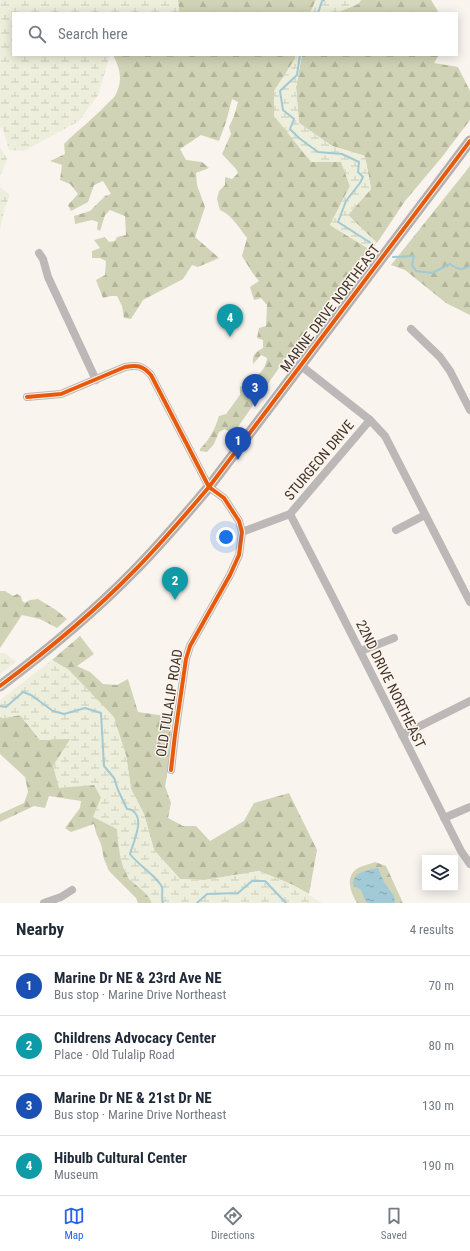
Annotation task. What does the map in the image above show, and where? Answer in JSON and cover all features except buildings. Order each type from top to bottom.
[{"type":"main road","name":"MARINE DRIVE NORTHEAST","points":[[0,686],[54,644],[108,597],[135,571],[172,530],[209,487],[470,141]]},
{"type":"street","points":[[39,253],[43,259],[48,277],[96,380]]},
{"type":"street","points":[[411,329],[440,357],[450,371],[470,410]]},
{"type":"street","points":[[300,365],[370,420],[385,436],[469,598]]},
{"type":"street","points":[[27,397],[61,394],[125,367],[140,366],[147,370],[209,487],[224,498],[239,521],[242,532]]},
{"type":"street","points":[[462,394],[470,390]]},
{"type":"street","name":"STURGEON DRIVE","points":[[242,532],[290,514],[370,420]]},
{"type":"street","name":"22ND DRIVE NORTHEAST","points":[[290,514],[361,651],[461,852],[470,864]]},
{"type":"street","points":[[396,530],[426,515]]},
{"type":"street","name":"OLD TULALIP ROAD","points":[[171,770],[186,658],[190,646],[240,555],[242,532]]},
{"type":"street","points":[[361,651],[394,638]]},
{"type":"street","points":[[402,735],[470,701]]},
{"type":"street","points":[[444,818],[470,806]]},
{"type":"street","points":[[44,903],[61,897],[72,890]]},
{"type":"green space","points":[[0,0],[178,0],[179,12],[12,12],[12,56],[110,56],[98,95],[79,121],[24,151],[9,150],[3,129],[0,127]]},
{"type":"green space","points":[[178,0],[316,0],[310,12],[179,12]]},
{"type":"green space","points":[[316,0],[361,0],[358,4],[338,12],[310,12]]},
{"type":"green space","points":[[361,0],[431,0],[438,12],[338,12],[358,4]]},
{"type":"green space","points":[[113,56],[295,56],[295,59],[274,91],[274,116],[341,161],[350,186],[330,225],[369,249],[288,355],[233,434],[225,429],[219,432],[214,444],[207,452],[200,451],[200,449],[212,434],[219,416],[226,414],[240,395],[240,387],[261,372],[266,364],[267,358],[261,355],[253,364],[255,354],[263,348],[263,340],[257,338],[259,328],[266,326],[267,305],[261,298],[254,300],[250,287],[259,281],[242,256],[247,238],[232,218],[220,210],[217,199],[219,191],[225,185],[225,177],[232,179],[238,173],[222,154],[231,134],[229,127],[238,102],[232,99],[219,141],[201,135],[180,149],[186,160],[202,162],[209,168],[196,173],[197,185],[205,207],[195,237],[219,258],[198,267],[192,265],[183,279],[143,300],[131,319],[124,318],[122,306],[117,296],[103,298],[96,280],[105,275],[106,261],[100,258],[92,258],[92,251],[100,248],[94,240],[105,237],[109,242],[115,241],[117,237],[126,235],[125,216],[110,210],[105,215],[100,231],[97,229],[98,222],[92,220],[75,224],[74,216],[90,211],[105,196],[111,194],[103,181],[94,185],[88,202],[71,211],[68,205],[78,194],[70,184],[60,180],[62,165],[50,161],[65,154],[64,144],[113,98],[118,89],[120,79]]},
{"type":"green space","points":[[295,56],[302,56],[296,87],[299,123],[332,146],[365,156],[371,189],[348,215],[377,243],[369,249],[330,225],[350,186],[341,162],[311,162],[274,116],[274,91],[295,59]]},
{"type":"green space","points":[[302,56],[438,56],[434,63],[458,67],[470,91],[470,120],[442,157],[405,201],[377,243],[348,215],[371,189],[365,156],[332,146],[299,123],[296,87]]},
{"type":"green space","points":[[0,147],[7,159],[0,177]]},
{"type":"green space","points":[[470,166],[470,315],[446,303],[405,270],[391,265]]},
{"type":"green space","points":[[0,187],[10,195],[5,207],[0,230]]},
{"type":"green space","points":[[0,591],[5,591],[13,596],[17,594],[21,596],[22,601],[25,603],[30,600],[38,599],[67,619],[57,628],[40,619],[22,615],[0,648]]},
{"type":"green space","points":[[80,636],[94,654],[77,666],[90,672],[103,684],[117,685],[128,679],[138,712],[172,717],[165,786],[171,803],[168,818],[183,826],[196,826],[210,841],[244,821],[254,803],[289,793],[317,850],[309,894],[293,885],[259,871],[205,880],[180,879],[154,850],[144,814],[131,789],[126,755],[69,670],[52,660]]},
{"type":"green space","points":[[0,653],[5,653],[16,662],[0,674]]},
{"type":"green space","points":[[52,660],[69,670],[114,717],[126,755],[131,789],[144,814],[154,850],[180,879],[205,880],[259,871],[293,885],[322,903],[152,903],[145,893],[127,876],[124,870],[120,856],[117,829],[93,817],[101,797],[94,785],[59,788],[53,766],[70,739],[40,740],[20,715],[4,718],[0,717],[0,700]]},
{"type":"green space","points":[[20,715],[40,740],[71,738],[117,829],[123,866],[129,879],[149,895],[152,903],[138,903],[136,898],[109,871],[94,824],[71,832],[65,828],[80,808],[81,801],[49,796],[45,808],[34,806],[0,822],[0,814],[24,803],[28,792],[25,777],[0,754],[0,717],[4,718]]},
{"type":"green space","points":[[375,862],[386,866],[403,903],[357,903],[352,893],[350,884],[352,874],[360,867]]},
{"type":"water","points":[[378,868],[384,882],[394,896],[395,903],[368,903],[366,902],[361,890],[353,885],[355,877],[358,874]]},
{"type":"waterway","points":[[318,12],[322,1],[324,0]]},
{"type":"waterway","points":[[300,56],[297,75],[280,91],[283,110],[294,119],[290,129],[299,138],[318,152],[342,154],[359,162],[358,172],[363,177],[346,201],[338,222],[374,245]]},
{"type":"waterway","points":[[393,257],[414,256],[412,265],[416,271],[432,273],[450,264],[460,269],[470,266]]},
{"type":"waterway","points":[[0,706],[6,707],[23,692],[31,695],[53,711],[64,714],[85,708],[101,713],[104,766],[114,778],[127,809],[133,811],[138,820],[137,831],[130,854],[160,883],[162,887],[163,903]]},
{"type":"waterway","points":[[197,903],[207,894],[238,893],[252,881],[265,881],[286,903]]},
{"type":"cycle path","points":[[0,686],[86,617],[144,561],[182,519],[209,487],[470,141]]},
{"type":"cycle path","points":[[27,397],[61,394],[125,367],[136,366],[145,369],[151,375],[209,487],[224,498],[239,521],[242,532],[239,555],[230,575],[190,646],[186,659],[171,770]]},
{"type":"place","name":"Hibulb Cultural Center","points":[[230,337]]},
{"type":"place","name":"Marine Dr NE & 21st Dr NE","points":[[255,407]]},
{"type":"place","name":"Marine Dr NE & 23rd Ave NE","points":[[238,460]]},
{"type":"place","name":"Childrens Advocacy Center","points":[[175,600]]}]
